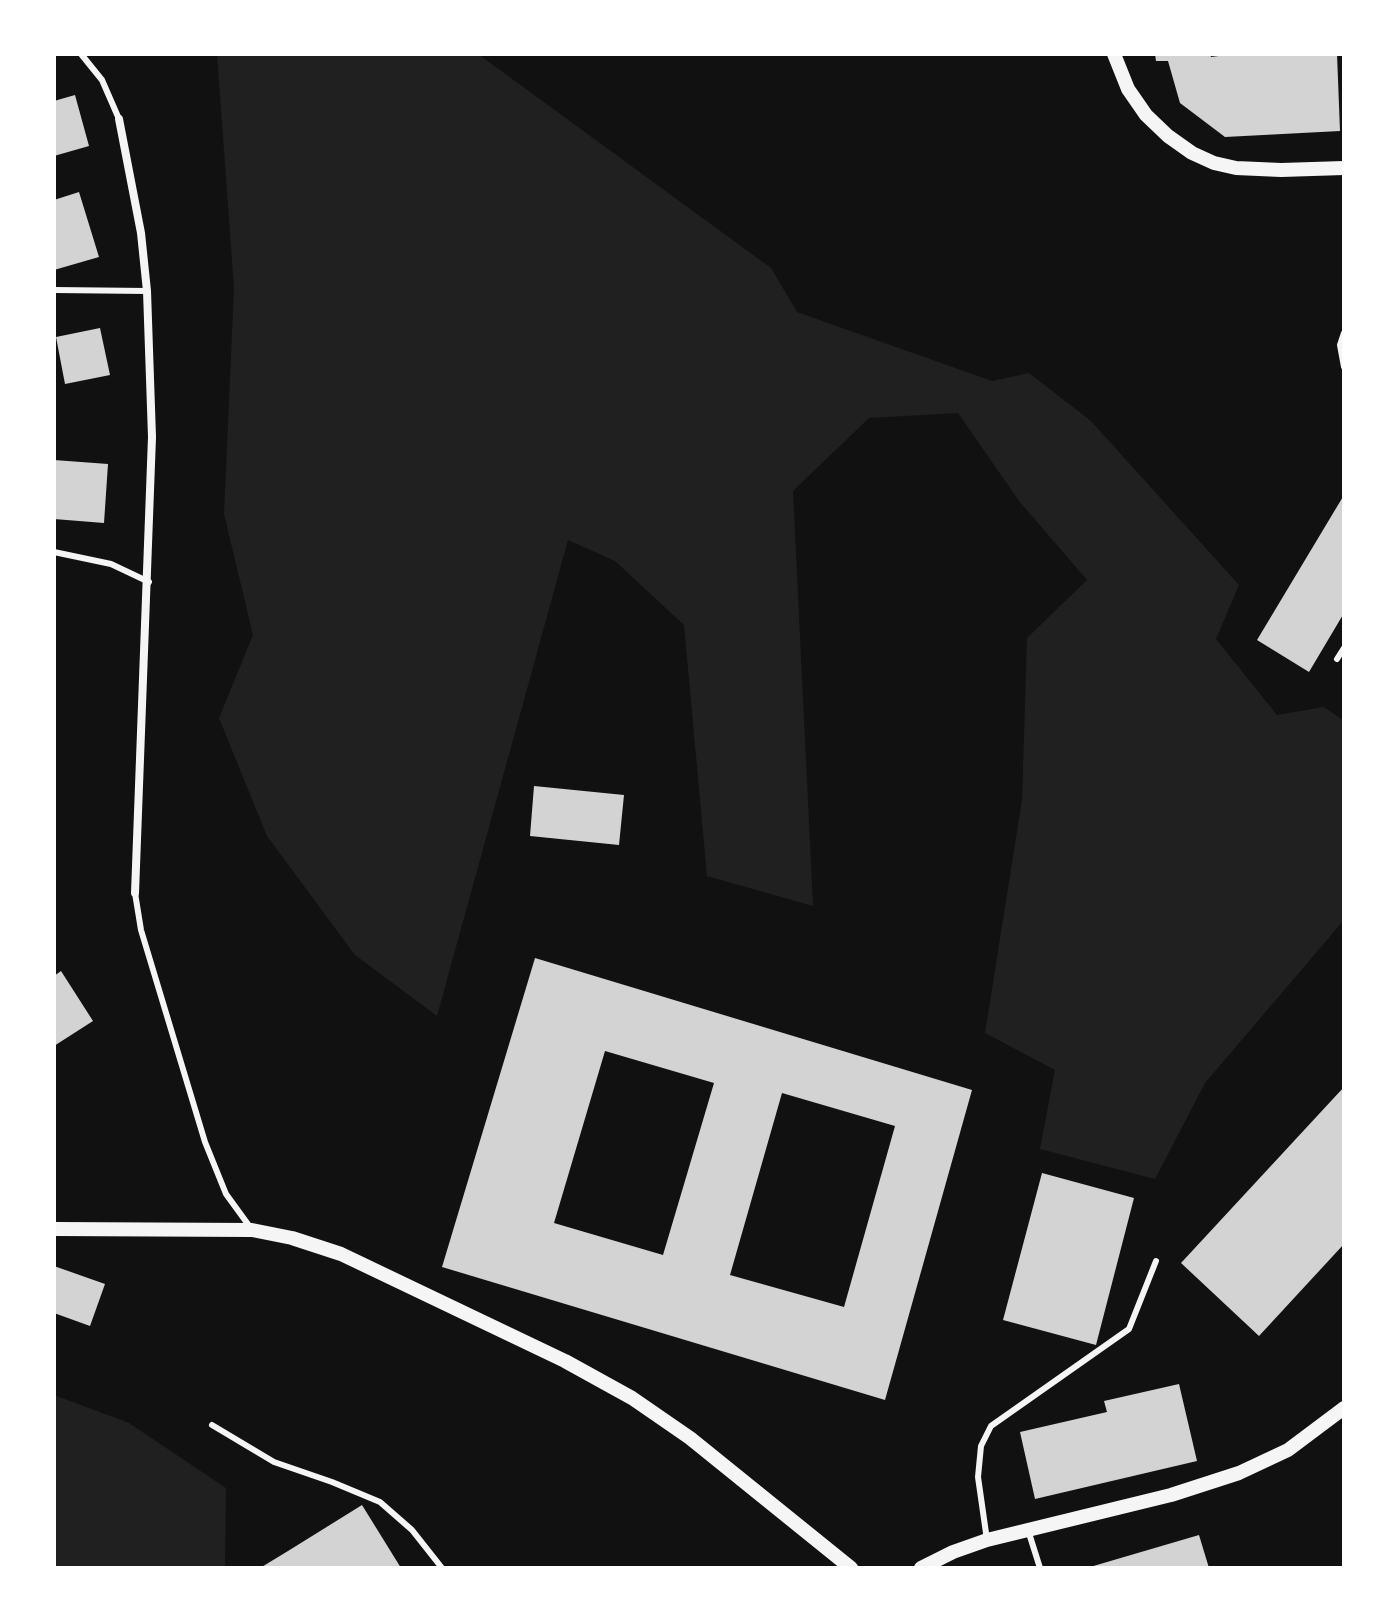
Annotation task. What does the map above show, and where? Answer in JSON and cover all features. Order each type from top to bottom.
[{"type":"street","points":[[1114,54],[1128,89],[1146,115],[1192,153],[1236,168],[1344,168]]},
{"type":"street","points":[[119,119],[141,233],[147,291],[152,437],[149,582],[135,893]]},
{"type":"street","points":[[54,1229],[252,1230],[292,1238],[341,1254],[554,1355],[632,1398],[690,1438],[851,1568]]},
{"type":"street","points":[[921,1568],[987,1540],[1171,1495],[1239,1473],[1288,1450],[1344,1408]]},
{"type":"lane","points":[[81,54],[102,80],[119,119]]},
{"type":"lane","points":[[54,290],[147,291]]},
{"type":"lane","points":[[1344,333],[1340,345],[1344,367]]},
{"type":"lane","points":[[54,552],[111,564],[149,582]]},
{"type":"lane","points":[[1337,659],[1344,648]]},
{"type":"lane","points":[[135,893],[141,930],[205,1142],[226,1194],[252,1230]]},
{"type":"lane","points":[[987,1540],[978,1477],[981,1446],[991,1426],[1129,1329],[1156,1261]]},
{"type":"lane","points":[[212,1425],[274,1462],[380,1502],[412,1530],[442,1568]]},
{"type":"lane","points":[[1028,1530],[1040,1568]]},
{"type":"shaded area","points":[[217,54],[478,54],[771,268],[797,312],[992,381],[1029,373],[1091,421],[1239,585],[1216,639],[1277,715],[1324,707],[1344,721],[1344,920],[1205,1083],[1155,1179],[1040,1149],[1055,1070],[985,1033],[1022,800],[1027,638],[1087,580],[1019,501],[958,413],[869,418],[793,491],[813,906],[707,876],[684,625],[615,561],[568,540],[437,1016],[355,955],[267,836],[219,718],[253,635],[224,514],[234,288]]},
{"type":"shaded area","points":[[54,1395],[129,1423],[226,1488],[225,1568],[54,1568]]},
{"type":"building","points":[[1155,54],[1210,54],[1211,57],[1233,54],[1337,54],[1340,131],[1225,137],[1180,103],[1168,61],[1156,61]]},
{"type":"building","points":[[75,95],[89,146],[54,156],[54,101]]},
{"type":"building","points":[[79,192],[99,257],[54,270],[54,200]]},
{"type":"building","points":[[100,328],[110,375],[65,384],[56,337]]},
{"type":"building","points":[[54,460],[108,464],[104,523],[54,519]]},
{"type":"building","points":[[1344,495],[1344,613],[1309,672],[1257,640]]},
{"type":"building","points":[[534,786],[624,795],[619,845],[530,836]]},
{"type":"building","points":[[535,958],[972,1090],[885,1400],[442,1267]],"holes":[[[605,1051],[714,1083],[663,1255],[554,1223]],[[782,1093],[895,1126],[844,1307],[730,1275]]]},
{"type":"building","points":[[61,971],[93,1021],[54,1046],[54,976]]},
{"type":"building","points":[[1344,1087],[1344,1244],[1259,1336],[1181,1263]]},
{"type":"building","points":[[1042,1173],[1134,1198],[1096,1345],[1003,1320]]},
{"type":"building","points":[[54,1266],[105,1284],[90,1326],[54,1313]]},
{"type":"building","points":[[1179,1384],[1197,1461],[1035,1499],[1020,1432],[1107,1412],[1104,1401]]},
{"type":"building","points":[[362,1505],[401,1568],[260,1568],[288,1551]]},
{"type":"building","points":[[1199,1535],[1209,1568],[1090,1568],[1090,1567]]}]
